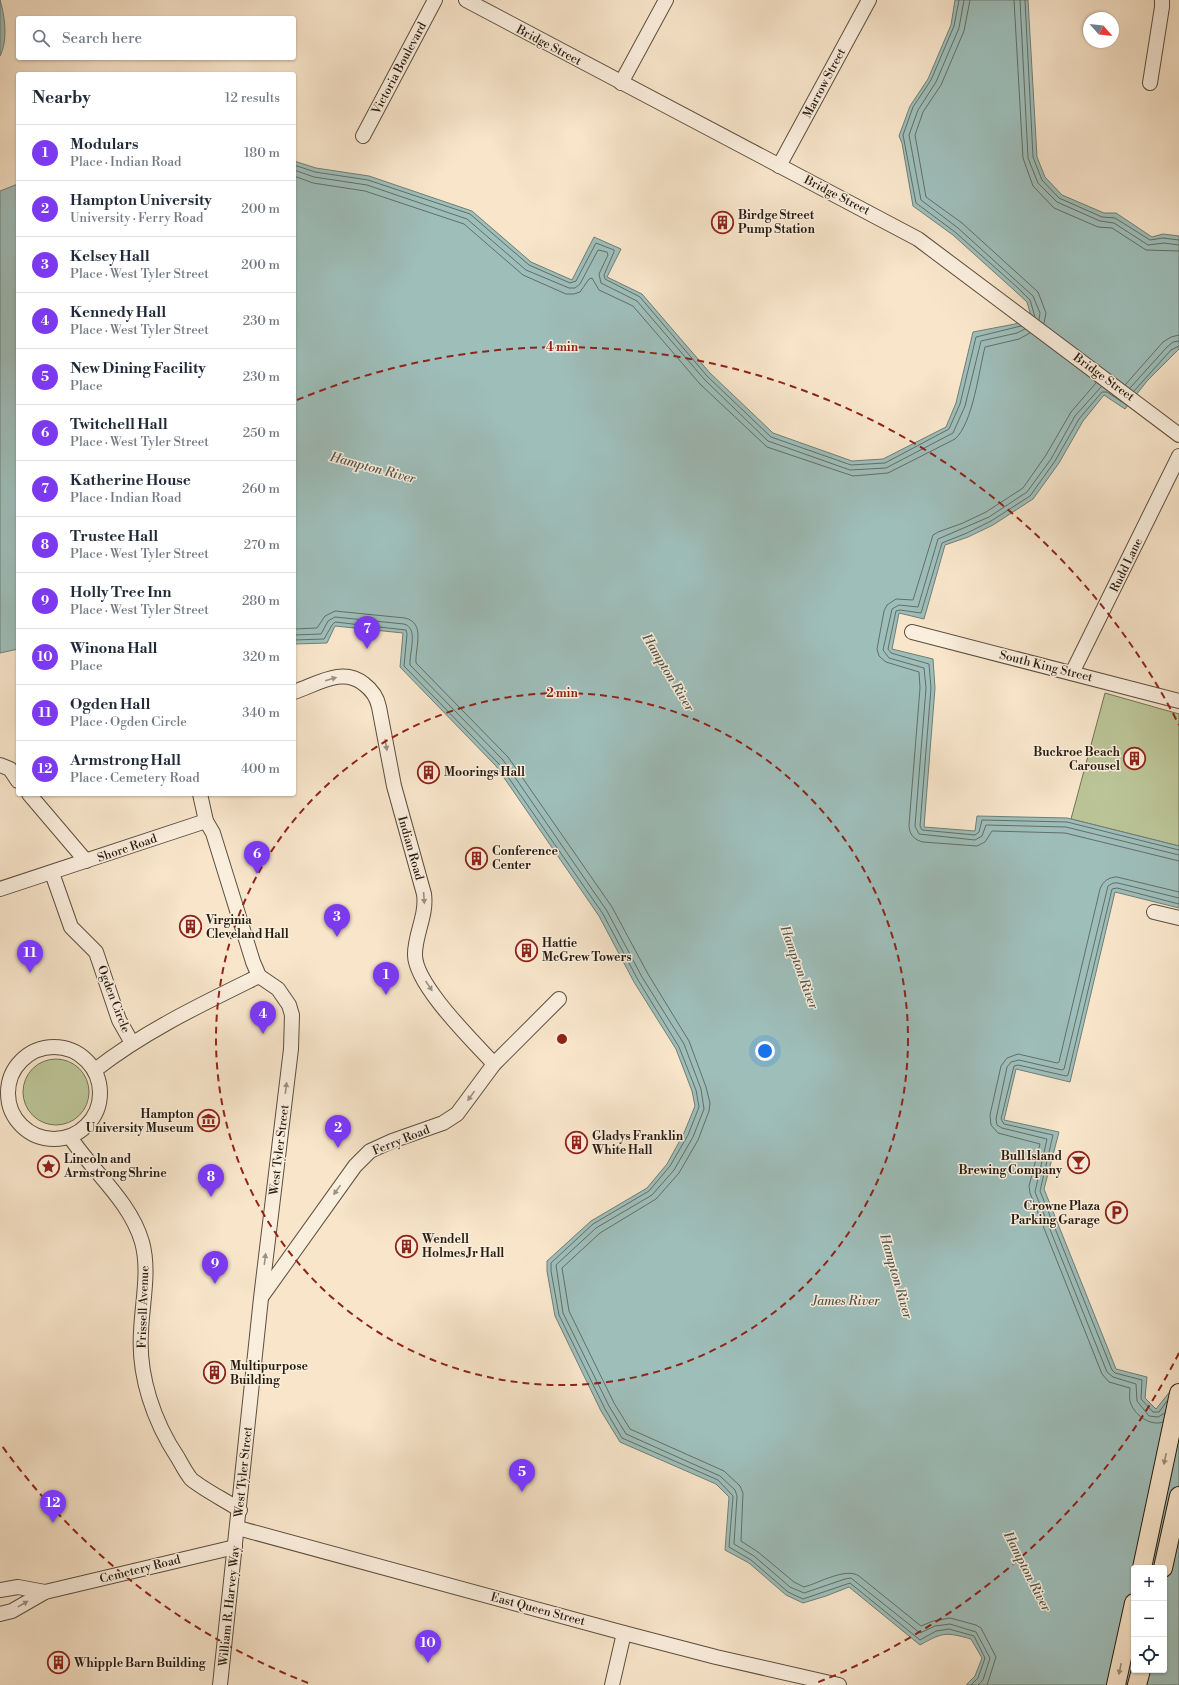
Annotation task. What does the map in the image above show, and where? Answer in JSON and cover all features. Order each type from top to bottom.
[{"type":"main road","points":[[1143,1565],[1179,1393]]},
{"type":"main road","points":[[1164,1565],[1179,1496]]},
{"type":"main road","points":[[1116,1685],[1131,1617]]},
{"type":"main road","points":[[1137,1685],[1139,1673]]},
{"type":"street","name":"Victoria Boulevard","points":[[363,136],[435,0]]},
{"type":"street","name":"Bridge Street","points":[[466,0],[918,239],[1179,435]]},
{"type":"street","points":[[621,83],[666,0]]},
{"type":"street","name":"Marrow Street","points":[[779,166],[869,0]]},
{"type":"street","points":[[1150,83],[1162,0]]},
{"type":"street","name":"Rudd Lane","points":[[1072,673],[1179,456]]},
{"type":"street","name":"South King Street","points":[[912,632],[1179,701]]},
{"type":"street","name":"Indian Road","points":[[296,691],[333,678],[346,677],[362,682],[375,695],[379,707],[394,786],[424,894],[422,926],[415,952],[416,965],[439,1001],[494,1064]]},
{"type":"street","points":[[0,765],[10,769],[16,778]]},
{"type":"street","name":"Shore Road","points":[[30,796],[86,861],[206,821]]},
{"type":"street","points":[[200,796],[206,821],[213,834],[248,948],[259,976]]},
{"type":"street","points":[[0,889],[86,861]]},
{"type":"street","name":"Ogden Circle","points":[[52,872],[71,927],[96,952],[119,1020],[132,1043],[170,1021],[259,976]]},
{"type":"street","points":[[1154,912],[1179,918]]},
{"type":"street","name":"West Tyler Street","points":[[238,1528],[261,1298],[291,1049],[292,1015],[284,996],[278,989],[259,976]]},
{"type":"street","name":"Ferry Road","points":[[261,1298],[355,1166],[364,1156],[385,1144],[434,1127],[451,1119],[462,1107],[494,1064],[559,999]]},
{"type":"street","points":[[95,1070],[132,1043]]},
{"type":"street","points":[[55,1047],[71,1050],[85,1058],[95,1070],[100,1085],[98,1107],[95,1117],[84,1129],[70,1137],[57,1140],[44,1139],[31,1134],[20,1125],[4,1102],[14,1070],[25,1058],[39,1050],[55,1047]]},
{"type":"street","name":"Frissell Avenue","points":[[70,1137],[83,1157],[118,1197],[136,1228],[142,1243],[145,1274],[141,1357],[143,1371],[154,1413],[173,1451],[191,1478],[240,1510]]},
{"type":"street","name":"William R. Harvey Way","points":[[220,1685],[238,1528]]},
{"type":"street","name":"East Queen Street","points":[[238,1528],[624,1633],[716,1657],[839,1685]]},
{"type":"street","name":"Cemetery Road","points":[[0,1614],[12,1611],[45,1592],[236,1547]]},
{"type":"street","name":"Cemetery Road","points":[[0,1590],[18,1587],[45,1592]]},
{"type":"street","points":[[612,1685],[624,1633]]},
{"type":"green space","points":[[1105,693],[1179,714],[1179,846],[1071,819]]},
{"type":"green space","points":[[56,1059],[69,1062],[79,1069],[86,1079],[89,1092],[86,1105],[79,1115],[69,1122],[56,1125],[43,1122],[33,1115],[26,1105],[23,1092],[26,1079],[33,1069],[43,1062]]},
{"type":"water","points":[[0,0],[5,36],[3,50],[0,56]]},
{"type":"water","name":"James River","points":[[955,0],[1028,0],[1037,157],[1045,177],[1062,195],[1104,213],[1116,213],[1152,237],[1163,234],[1179,236],[1179,349],[1147,381],[1125,409],[1104,395],[1083,421],[1059,463],[1033,499],[993,525],[968,537],[945,545],[924,619],[899,613],[892,649],[933,659],[935,688],[924,827],[975,831],[977,816],[1067,818],[1179,846],[1179,908],[1115,892],[1070,1082],[1016,1069],[1004,1120],[1059,1132],[1044,1189],[1116,1369],[1147,1377],[1145,1398],[1156,1409],[1172,1389],[1179,1386],[1179,1685],[966,1685],[975,1676],[982,1658],[971,1639],[945,1634],[920,1645],[849,1587],[803,1603],[786,1595],[749,1563],[725,1550],[729,1497],[716,1484],[620,1442],[601,1411],[555,1316],[547,1271],[547,1261],[591,1221],[647,1188],[667,1164],[684,1133],[695,1106],[692,1091],[676,1049],[634,982],[599,916],[496,766],[400,667],[403,633],[335,626],[327,643],[296,644],[296,162],[316,168],[369,176],[472,211],[531,262],[572,280],[594,237],[621,249],[607,277],[642,294],[710,373],[773,433],[852,461],[883,459],[946,427],[956,403],[973,332],[1015,324],[1031,316],[1027,302],[953,235],[913,206],[902,143],[899,136],[910,106],[928,79],[951,25]]},
{"type":"water","points":[[16,185],[16,649],[0,653],[0,191]]},
{"type":"place","name":"Birdge Street Pump Station","points":[[722,222]]},
{"type":"place","name":"Katherine House","points":[[367,649]]},
{"type":"place","name":"Buckroe Beach Carousel","points":[[1135,759]]},
{"type":"place","name":"Moorings Hall","points":[[429,772]]},
{"type":"place","name":"Conference Center","points":[[476,858]]},
{"type":"place","name":"Twitchell Hall","points":[[257,874]]},
{"type":"place","name":"Virginia Cleveland Hall","points":[[191,927]]},
{"type":"place","name":"Kelsey Hall","points":[[337,937]]},
{"type":"place","name":"Hattie McGrew Towers","points":[[527,950]]},
{"type":"place","name":"Ogden Hall","points":[[30,973]]},
{"type":"place","name":"Modulars","points":[[386,995]]},
{"type":"place","name":"Kennedy Hall","points":[[263,1034]]},
{"type":"place","name":"Hampton University Museum","points":[[209,1121]]},
{"type":"place","name":"Gladys Franklin White Hall","points":[[576,1143]]},
{"type":"place","name":"Hampton University","points":[[338,1148]]},
{"type":"place","name":"Bull Island Brewing Company","points":[[1078,1163]]},
{"type":"place","name":"Lincoln and Armstrong Shrine","points":[[49,1166]]},
{"type":"place","name":"Trustee Hall","points":[[211,1197]]},
{"type":"place","name":"Crowne Plaza Parking Garage","points":[[1116,1213]]},
{"type":"place","name":"Wendell Holmes Jr Hall","points":[[407,1246]]},
{"type":"place","name":"Holly Tree Inn","points":[[215,1284]]},
{"type":"place","name":"Multipurpose Building","points":[[215,1373]]},
{"type":"place","name":"New Dining Facility","points":[[522,1492]]},
{"type":"place","name":"Armstrong Hall","points":[[53,1523]]},
{"type":"place","name":"Whipple Barn Building","points":[[58,1663]]},
{"type":"place","name":"Winona Hall","points":[[428,1663]]},
{"type":"water label","name":"Hampton River","points":[[373,467]]},
{"type":"water label","name":"Hampton River","points":[[669,672]]},
{"type":"water label","name":"Hampton River","points":[[800,967]]},
{"type":"water label","name":"Hampton River","points":[[897,1276]]},
{"type":"water label","name":"Hampton River","points":[[1028,1571]]}]
